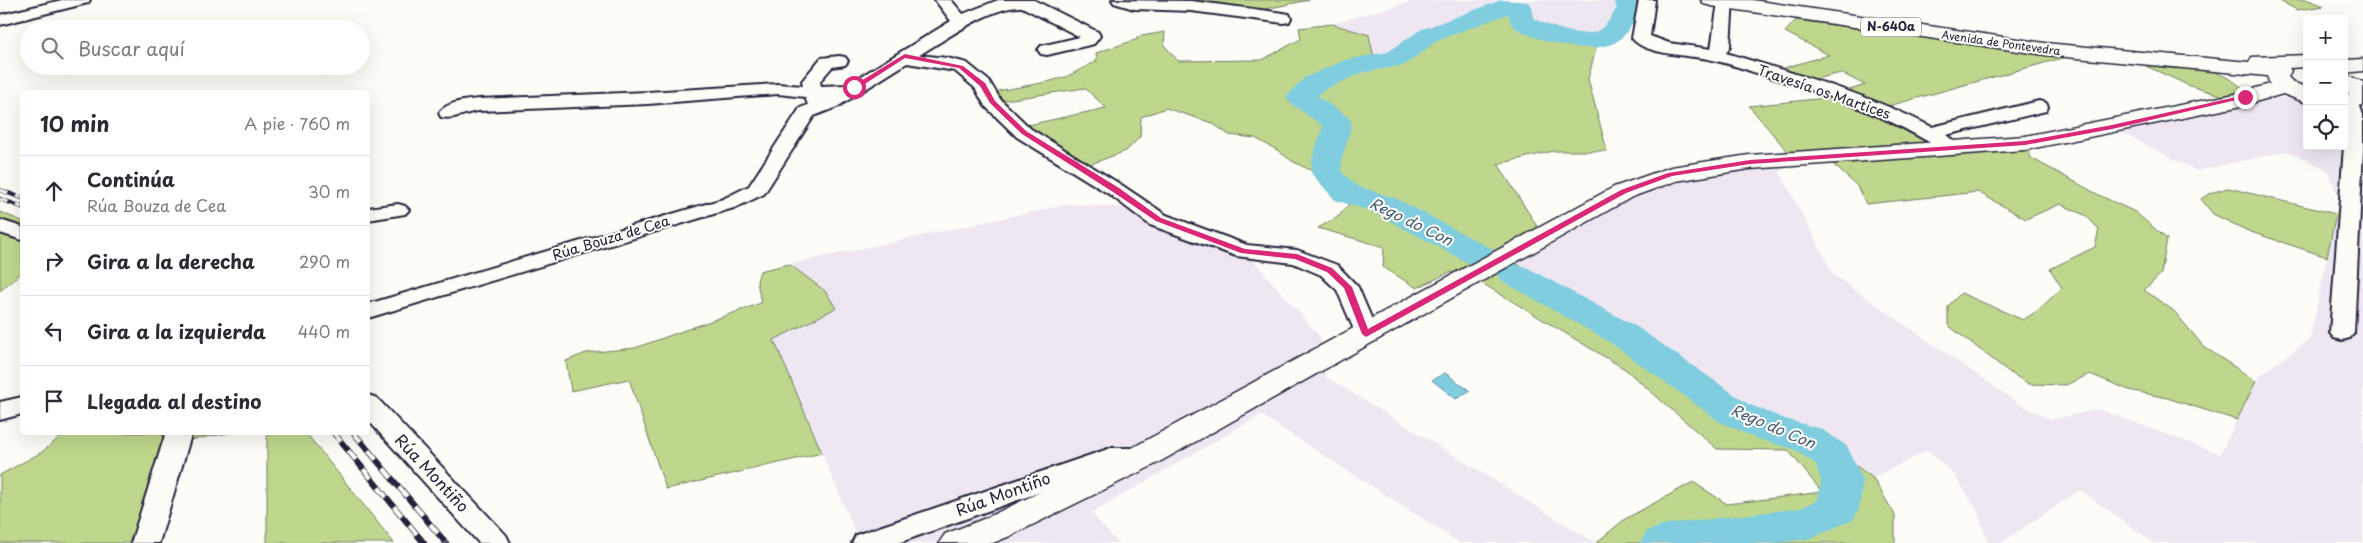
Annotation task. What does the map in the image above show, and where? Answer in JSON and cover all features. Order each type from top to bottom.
[{"type":"main road","name":"Avenida de Pontevedra","points":[[1718,1],[2045,49],[2174,62]]},
{"type":"main road","points":[[2348,58],[2363,56]]},
{"type":"main road","name":"N-640a","points":[[2174,62],[2303,61]]},
{"type":"main road","name":"N-640a","points":[[2174,62],[2282,80],[2303,72]]},
{"type":"main road","name":"N-640a","points":[[2174,62],[2282,80],[2303,93]]},
{"type":"main road","points":[[2353,90],[2363,65]]},
{"type":"main road","points":[[2208,68],[2233,80],[2246,91],[2241,99]]},
{"type":"main road","points":[[2241,99],[2282,80]]},
{"type":"main road","points":[[957,543],[998,527],[1142,457],[1623,192],[1657,179],[1693,169],[1750,162],[2025,143],[2241,99],[2303,96]]},
{"type":"street","points":[[0,20],[82,0]]},
{"type":"street","points":[[943,0],[954,16],[964,21]]},
{"type":"street","points":[[1120,0],[1134,4],[1191,6],[1283,18]]},
{"type":"street","name":"Travesía os Martices","points":[[1647,0],[1641,38],[1652,45],[1716,55],[1862,103],[1932,133],[1954,149]]},
{"type":"street","name":"Rúa Bouza de Cea","points":[[370,310],[730,203],[757,190],[815,101],[854,87],[964,21],[1011,1],[1025,2],[1092,36],[1088,40],[1047,50]]},
{"type":"street","points":[[1716,55],[1721,46],[1718,1]]},
{"type":"street","points":[[905,56],[919,60],[947,62],[961,67],[983,85],[992,102],[1024,133],[1116,190],[1158,220],[1244,251],[1297,257],[1329,270],[1348,287],[1366,334]]},
{"type":"street","points":[[815,101],[810,81],[827,62],[839,61]]},
{"type":"street","points":[[448,113],[466,106],[479,105],[648,98],[778,89],[815,101]]},
{"type":"street","points":[[2342,333],[2355,120],[2353,90]]},
{"type":"street","points":[[1932,133],[2039,107]]},
{"type":"street","points":[[370,214],[398,210]]},
{"type":"street","points":[[0,226],[20,233]]},
{"type":"street","points":[[0,411],[20,406]]},
{"type":"street","name":"Rúa Montiño","points":[[370,406],[496,543]]},
{"type":"street","points":[[145,543],[179,435]]},
{"type":"street","name":"Rúa Montiño","points":[[866,543],[1111,457],[1142,457]]},
{"type":"shaded area","points":[[1416,0],[1623,0],[1630,9],[1612,33],[1598,41],[1569,38],[1527,27],[1521,21],[1519,7],[1507,6],[1429,35],[1396,59],[1384,62],[1373,54],[1369,35],[1332,24]]},
{"type":"shaded area","points":[[2303,97],[2303,150],[2348,150],[2350,101],[2363,107],[2363,543],[2154,543],[2080,490],[2001,543],[1988,543],[1977,510],[1954,474],[1927,451],[1873,478],[1804,429],[1742,413],[1623,328],[1505,257],[1649,181],[1794,159],[1780,172],[1834,275],[1914,331],[2018,403],[2051,420],[2098,409],[2220,454],[2259,376],[2310,339],[2339,197],[2326,169],[2287,151],[2197,171],[2111,127],[2237,100]]},
{"type":"shaded area","points":[[1070,204],[1144,209],[1254,252],[1253,260],[1321,338],[1325,376],[1596,543],[1460,543],[1261,415],[1091,513],[1118,543],[860,543],[774,340],[836,308],[825,291],[789,264]]},
{"type":"green space","points":[[1146,0],[1309,0],[1261,10]]},
{"type":"green space","points":[[2278,0],[2309,0],[2324,6],[2297,10]]},
{"type":"green space","points":[[1507,6],[1519,7],[1521,21],[1537,30],[1557,36],[1598,41],[1588,79],[1607,151],[1553,151],[1498,164],[1543,236],[1506,257],[1623,328],[1742,413],[1804,429],[1873,478],[1895,515],[1895,543],[1596,543],[1625,519],[1693,482],[1727,504],[1822,492],[1788,450],[1717,449],[1625,369],[1470,276],[1450,272],[1417,288],[1383,267],[1384,247],[1318,228],[1339,216],[1349,204],[1312,171],[1255,138],[1229,135],[1212,123],[1166,108],[1141,117],[1140,137],[1126,151],[1080,168],[1019,127],[1106,108],[1085,88],[999,101],[987,93],[1066,77],[1097,61],[1096,53],[1138,39],[1136,37],[1165,32],[1164,45],[1178,61],[1262,60],[1301,39],[1299,28],[1332,24],[1369,35],[1373,54],[1384,62],[1402,55],[1429,35]]},
{"type":"green space","points":[[1796,20],[2066,57],[1874,110],[1942,149],[2025,143],[2031,158],[2099,195],[2135,212],[2167,239],[2161,274],[2144,290],[2174,311],[2204,347],[2256,381],[2237,420],[2167,398],[2129,390],[2090,374],[2066,385],[2029,384],[2009,372],[1948,325],[1948,306],[1961,293],[2023,320],[2037,311],[2062,288],[2050,269],[2095,247],[2099,229],[2085,215],[2060,204],[2026,219],[1978,192],[1866,204],[1857,186],[1825,157],[1794,159],[1749,106],[1826,98],[1865,85],[1841,73],[1811,80],[1780,69],[1829,55],[1785,32]]},
{"type":"green space","points":[[2168,61],[2209,70],[2228,78],[2246,91],[2237,100],[2190,86],[2144,65],[2177,69]]},
{"type":"green space","points":[[2228,188],[2336,214],[2327,257],[2248,231],[2213,214],[2201,199],[2210,193]]},
{"type":"green space","points":[[0,212],[20,220],[20,274],[0,291]]},
{"type":"green space","points":[[789,264],[825,291],[836,308],[774,340],[822,453],[666,489],[629,379],[571,391],[566,361],[586,353],[635,348],[761,303],[757,281],[760,271]]},
{"type":"green space","points":[[63,435],[218,435],[178,442],[145,543],[0,543],[0,475],[42,452]]},
{"type":"green space","points":[[267,435],[308,435],[394,543],[267,543]]},
{"type":"water","points":[[1445,373],[1470,391],[1456,399],[1432,380]]},
{"type":"waterway","name":"Rego do Con","points":[[1482,257],[1384,205],[1346,193],[1326,173],[1327,159],[1338,123],[1300,97],[1314,84],[1354,66],[1396,59],[1429,35],[1507,6],[1519,7],[1521,21],[1536,29],[1568,38],[1597,41],[1611,34],[1630,9],[1625,0]]},
{"type":"waterway","name":"Rego do Con","points":[[1514,274],[1624,335],[1734,413],[1772,429],[1807,439],[1833,456],[1842,481],[1838,509],[1808,523],[1668,540],[1662,543]]},
{"type":"railway","points":[[0,190],[20,197]]},
{"type":"railway","points":[[0,199],[20,206]]},
{"type":"railway","points":[[335,435],[424,543]]},
{"type":"railway","points":[[356,435],[446,543]]},
{"type":"route","points":[[854,87],[905,56],[919,60],[947,62],[961,67],[983,85],[992,102],[1009,116],[1024,133],[1116,190],[1158,220],[1244,251],[1297,257],[1329,270],[1348,287],[1366,334],[1623,192],[1671,174],[1693,169],[1750,162],[2025,143],[2089,132],[2245,97]]}]
